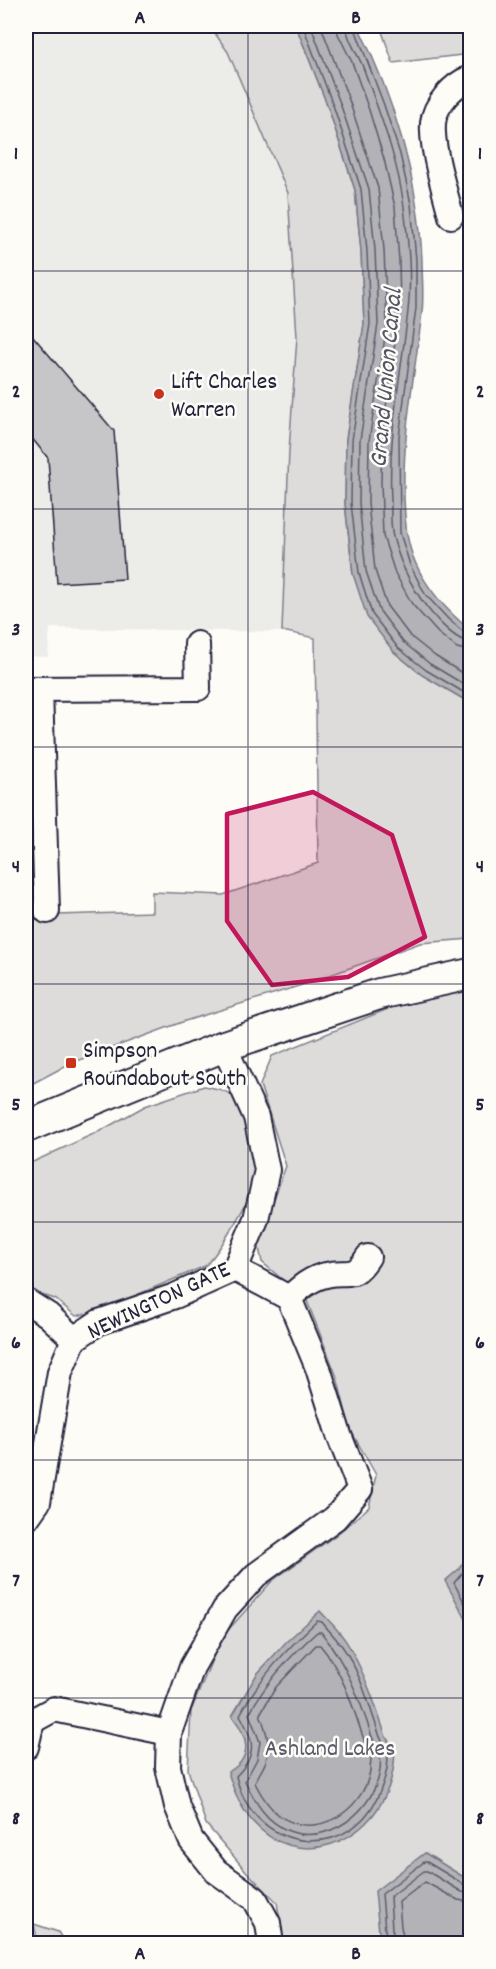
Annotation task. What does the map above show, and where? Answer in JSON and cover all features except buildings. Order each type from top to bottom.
[{"type":"street","points":[[451,216],[435,144],[433,122],[445,95],[463,81],[471,78]]},
{"type":"street","points":[[47,911],[33,690],[198,688],[196,644]]},
{"type":"street","points":[[26,1128],[224,1046],[379,994],[471,974]]},
{"type":"street","name":"NEWINGTON GATE","points":[[26,1519],[38,1502],[60,1372],[74,1339],[99,1322],[175,1296],[235,1269],[256,1219],[267,1170],[256,1117],[224,1046]]},
{"type":"street","points":[[289,1298],[309,1281],[328,1274],[350,1274],[362,1266],[368,1257]]},
{"type":"street","points":[[235,1269],[289,1298],[318,1368],[339,1435],[360,1489],[335,1518],[256,1575],[225,1609],[192,1667],[169,1733],[168,1767],[177,1806],[191,1840],[216,1870],[255,1899],[268,1923],[271,1944]]},
{"type":"street","points":[[26,1301],[48,1315],[74,1339]]},
{"type":"street","points":[[26,1747],[29,1720],[54,1709],[169,1733]]},
{"type":"highlighted area","points":[[313,792],[392,835],[425,937],[348,977],[272,985],[227,921],[227,814]]},
{"type":"shaded area","name":"Lift Charles Warren","points":[[26,26],[210,26],[228,52],[288,193],[297,337],[289,451],[287,632],[50,628],[48,657],[26,656]]},
{"type":"green space","points":[[210,26],[296,26],[328,107],[355,190],[361,251],[364,324],[346,439],[345,503],[353,574],[394,652],[422,675],[470,703],[470,939],[420,943],[302,985],[185,1021],[71,1063],[26,1087],[26,916],[152,912],[152,892],[223,895],[318,863],[315,638],[282,631],[289,451],[297,337],[288,193],[228,52]]},
{"type":"green space","points":[[380,26],[470,26],[470,54],[393,63]]},
{"type":"green space","name":"Ashland Lakes","points":[[470,989],[470,1943],[283,1943],[277,1902],[246,1871],[206,1824],[188,1770],[191,1711],[221,1638],[272,1581],[336,1535],[369,1507],[376,1475],[350,1429],[337,1377],[307,1301],[262,1262],[258,1243],[286,1166],[260,1085],[272,1056],[405,1002]]},
{"type":"green space","points":[[204,1086],[234,1097],[242,1111],[250,1135],[258,1169],[255,1185],[243,1209],[212,1258],[205,1266],[99,1311],[76,1316],[55,1299],[26,1290],[26,1161],[33,1162],[102,1130],[145,1106]]},
{"type":"green space","points":[[34,1924],[58,1932],[65,1943],[38,1943]]},
{"type":"water","name":"Grand Union Canal","points":[[296,26],[358,26],[383,82],[410,170],[420,231],[423,293],[405,451],[406,523],[413,556],[426,583],[446,608],[470,630],[470,703],[422,675],[394,652],[367,617],[353,574],[345,503],[346,439],[364,324],[361,251],[355,190],[328,107]]},
{"type":"water","points":[[470,1552],[470,1626],[445,1581],[459,1569]]},
{"type":"water","points":[[320,1611],[343,1637],[355,1657],[386,1736],[394,1750],[394,1759],[389,1786],[379,1807],[365,1824],[330,1845],[309,1848],[289,1845],[270,1837],[252,1821],[237,1798],[228,1772],[242,1760],[246,1746],[242,1731],[232,1716],[257,1674],[286,1642]]},
{"type":"water","points":[[425,1853],[470,1881],[470,1943],[383,1943],[379,1932],[375,1891]]},
{"type":"place","name":"Lift Charles Warren","points":[[159,394]]},
{"type":"place","name":"Simpson Roundabout South","points":[[71,1063]]}]
